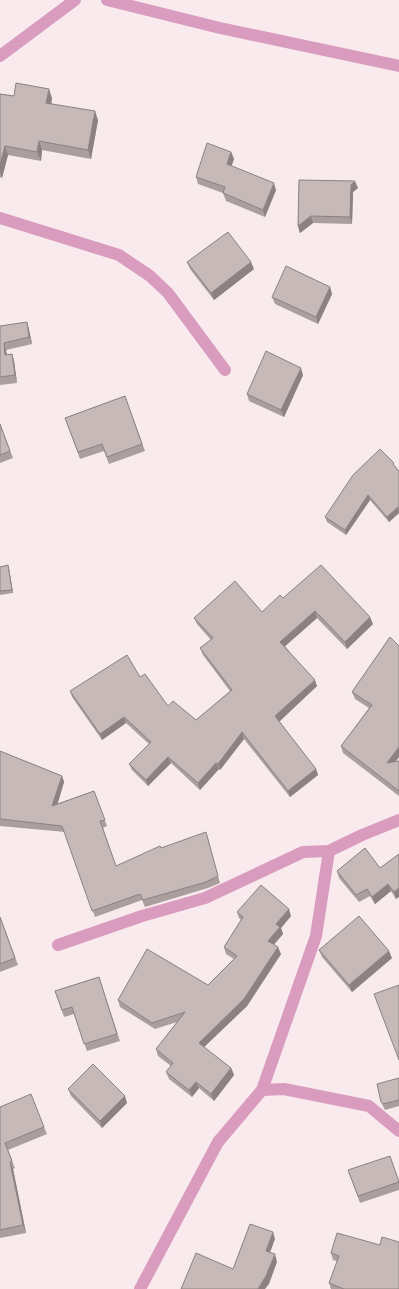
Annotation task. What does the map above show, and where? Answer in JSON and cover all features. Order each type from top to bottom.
[{"type":"street","points":[[0,56],[75,0]]},
{"type":"street","points":[[107,0],[220,28],[399,66]]},
{"type":"street","points":[[0,218],[119,255],[150,276],[168,294],[225,370]]},
{"type":"street","points":[[58,945],[142,916],[205,898],[302,852],[329,851],[362,834],[399,820]]},
{"type":"street","points":[[140,1289],[218,1142],[262,1090],[316,936],[329,851]]},
{"type":"street","points":[[262,1090],[284,1090],[369,1106],[399,1131]]},
{"type":"building","points":[[16,83],[49,89],[46,103],[95,111],[88,150],[39,141],[37,152],[5,146],[0,165],[0,94],[14,96]]},
{"type":"building","points":[[207,143],[231,152],[227,164],[274,183],[263,210],[223,193],[225,187],[196,177]]},
{"type":"building","points":[[299,180],[355,181],[351,185],[350,217],[311,216],[298,226]]},
{"type":"building","points":[[228,232],[251,262],[211,293],[187,262]]},
{"type":"building","points":[[286,266],[330,287],[316,317],[272,297]]},
{"type":"building","points":[[27,322],[29,337],[4,343],[5,355],[12,354],[15,375],[0,377],[0,326]]},
{"type":"building","points":[[266,351],[301,368],[281,410],[247,394]]},
{"type":"building","points":[[125,396],[142,444],[107,457],[102,444],[78,452],[65,418]]},
{"type":"building","points":[[0,424],[10,451],[0,455]]},
{"type":"building","points":[[380,449],[394,463],[393,464],[399,471],[399,508],[398,507],[387,517],[368,495],[345,530],[325,517],[353,475]]},
{"type":"building","points":[[8,565],[12,590],[0,591],[0,567]]},
{"type":"building","points":[[321,565],[370,617],[345,642],[315,611],[280,642],[315,680],[275,716],[316,769],[288,791],[242,732],[218,764],[216,763],[198,783],[168,757],[146,780],[129,764],[151,742],[124,717],[100,734],[70,691],[127,655],[140,677],[145,674],[168,706],[173,701],[196,720],[232,690],[200,648],[213,638],[194,618],[235,581],[262,612],[280,595],[283,598]]},
{"type":"building","points":[[390,637],[399,646],[399,747],[387,763],[399,761],[399,791],[341,746],[372,705],[352,692]]},
{"type":"building","points":[[0,751],[62,776],[52,806],[94,791],[105,820],[100,821],[116,866],[160,846],[161,848],[206,832],[218,876],[206,882],[143,900],[140,894],[92,911],[62,826],[0,819]]},
{"type":"building","points":[[365,848],[380,868],[399,854],[399,888],[394,892],[388,884],[372,897],[367,889],[356,895],[337,871]]},
{"type":"building","points":[[261,885],[289,909],[276,924],[280,927],[268,941],[278,947],[244,999],[199,1043],[231,1068],[211,1094],[196,1082],[189,1090],[166,1072],[173,1063],[156,1049],[185,1012],[152,1023],[118,1000],[147,949],[208,985],[237,956],[224,947],[243,917],[237,912]]},
{"type":"building","points":[[359,916],[389,951],[349,985],[319,950]]},
{"type":"building","points":[[0,917],[15,958],[0,964]]},
{"type":"building","points":[[99,977],[117,1034],[84,1044],[72,1007],[62,1010],[55,991]]},
{"type":"building","points":[[399,985],[399,1060],[374,994]]},
{"type":"building","points":[[93,1064],[125,1096],[100,1121],[68,1089]]},
{"type":"building","points":[[399,1078],[399,1100],[383,1104],[381,1102],[377,1084]]},
{"type":"building","points":[[31,1094],[44,1127],[5,1143],[12,1161],[10,1162],[23,1225],[0,1230],[0,1107]]},
{"type":"building","points":[[390,1156],[399,1182],[358,1196],[348,1170]]},
{"type":"building","points":[[250,1224],[273,1232],[266,1251],[275,1254],[266,1276],[258,1289],[181,1289],[196,1253],[233,1269]]},
{"type":"building","points":[[337,1233],[380,1245],[382,1237],[399,1242],[399,1289],[344,1289],[329,1283],[339,1256],[331,1253]]}]
